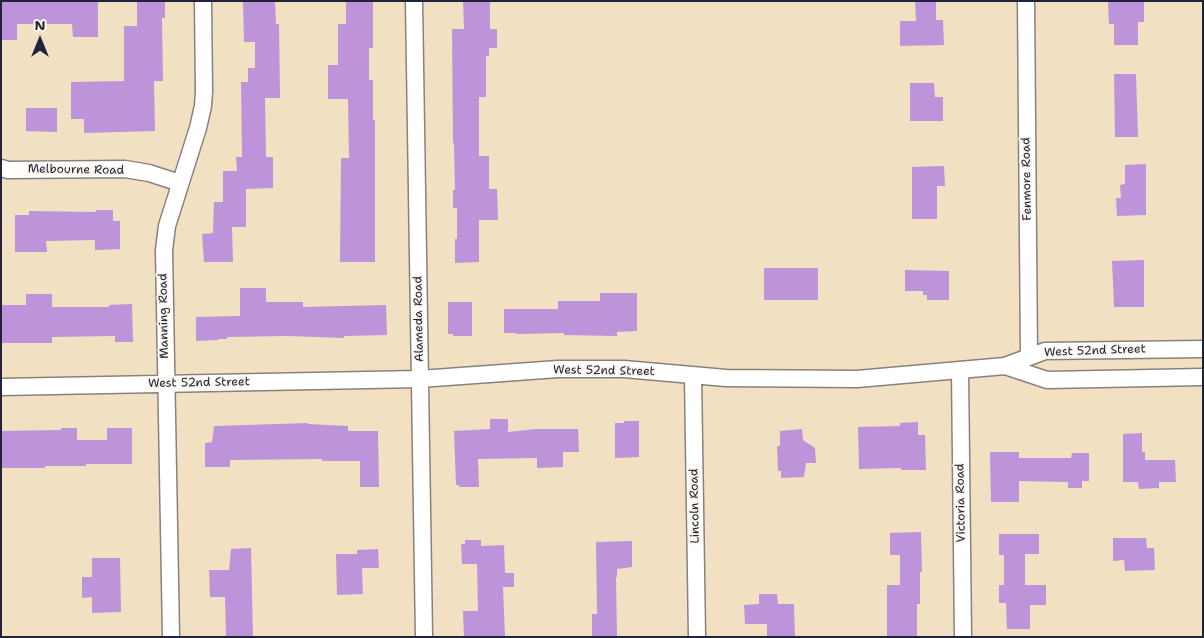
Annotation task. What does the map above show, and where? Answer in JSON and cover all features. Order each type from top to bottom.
[{"type":"street","name":"Manning Road","points":[[171,637],[164,250],[167,226],[198,128],[203,106],[203,1]]},
{"type":"street","name":"Alameda Road","points":[[414,1],[424,637]]},
{"type":"street","name":"Fenmore Road","points":[[1026,1],[1029,357]]},
{"type":"street","name":"Melbourne Road","points":[[1,168],[8,170],[124,170],[149,174],[180,183]]},
{"type":"street","name":"West 52nd Street","points":[[1,386],[420,379],[558,369],[624,369],[726,378],[857,379],[1005,366],[1045,351],[1203,349]]},
{"type":"street","points":[[1005,366],[1047,380],[1203,378]]},
{"type":"street","name":"Victoria Road","points":[[960,370],[963,637]]},
{"type":"street","name":"Lincoln Road","points":[[693,376],[697,637]]},
{"type":"building","points":[[1,1],[98,1],[98,37],[73,37],[72,24],[17,24],[17,40],[1,40]]},
{"type":"building","points":[[137,1],[165,1],[165,18],[162,18],[163,81],[154,81],[155,131],[84,133],[84,119],[71,119],[71,82],[124,81],[124,26],[137,26]]},
{"type":"building","points":[[243,1],[275,1],[276,24],[279,24],[280,98],[265,98],[266,157],[273,157],[273,188],[246,189],[246,227],[232,227],[233,262],[204,262],[202,234],[213,233],[214,202],[223,202],[223,171],[237,171],[236,157],[242,157],[241,82],[248,82],[248,68],[255,68],[255,42],[244,42]]},
{"type":"building","points":[[346,1],[373,1],[373,48],[369,48],[369,80],[373,80],[373,120],[375,120],[375,262],[340,262],[341,158],[349,158],[348,99],[328,99],[328,65],[338,65],[338,24],[346,24]]},
{"type":"building","points":[[463,1],[490,1],[490,29],[497,29],[497,48],[489,48],[489,56],[486,56],[486,97],[479,97],[479,156],[489,156],[489,189],[497,189],[498,220],[479,220],[479,262],[455,263],[457,208],[453,208],[453,190],[455,190],[452,29],[464,29]]},
{"type":"building","points":[[915,1],[936,1],[936,20],[943,20],[944,45],[900,46],[900,21],[916,21]]},
{"type":"building","points":[[1144,1],[1144,22],[1138,22],[1138,45],[1114,45],[1114,24],[1109,24],[1108,2]]},
{"type":"building","points":[[1114,74],[1136,74],[1138,137],[1115,137]]},
{"type":"building","points":[[910,83],[934,83],[935,97],[943,97],[943,121],[910,121]]},
{"type":"building","points":[[26,108],[57,108],[57,132],[26,131]]},
{"type":"building","points":[[1146,164],[1146,215],[1117,216],[1116,198],[1121,198],[1120,185],[1125,184],[1125,165]]},
{"type":"building","points":[[944,166],[945,186],[937,186],[937,219],[912,219],[912,167]]},
{"type":"building","points":[[96,210],[113,210],[113,221],[120,221],[120,249],[95,250],[95,240],[46,241],[47,252],[15,252],[15,215],[29,215],[29,211],[96,212]]},
{"type":"building","points":[[1144,260],[1144,307],[1114,307],[1112,261]]},
{"type":"building","points":[[764,268],[818,268],[818,300],[764,300]]},
{"type":"building","points":[[905,270],[949,271],[949,300],[927,300],[927,295],[923,295],[923,291],[905,291]]},
{"type":"building","points":[[240,288],[266,288],[266,302],[303,302],[303,307],[386,305],[387,335],[344,336],[344,338],[287,336],[227,337],[227,339],[196,341],[196,317],[240,316]]},
{"type":"building","points":[[600,293],[637,293],[637,331],[617,332],[617,336],[564,335],[564,333],[504,333],[504,309],[558,309],[558,301],[600,301]]},
{"type":"building","points":[[26,294],[52,294],[52,307],[109,307],[109,305],[132,304],[133,342],[115,342],[115,336],[52,337],[52,343],[1,343],[1,305],[26,305]]},
{"type":"building","points":[[448,302],[472,302],[472,336],[453,336],[453,334],[448,334]]},
{"type":"building","points":[[490,419],[508,419],[508,432],[536,429],[578,429],[579,452],[563,452],[563,467],[537,468],[537,458],[478,459],[479,487],[459,487],[459,485],[456,485],[454,431],[490,429]]},
{"type":"building","points":[[624,421],[639,421],[639,457],[615,458],[615,423],[624,423]]},
{"type":"building","points":[[918,422],[918,435],[925,435],[926,470],[901,470],[901,468],[859,469],[858,427],[900,426],[900,423]]},
{"type":"building","points":[[308,423],[348,426],[348,431],[378,431],[379,487],[360,487],[360,461],[322,461],[322,459],[230,460],[230,467],[205,467],[205,443],[212,442],[214,426]]},
{"type":"building","points":[[61,428],[77,428],[77,440],[107,440],[107,428],[132,428],[132,464],[1,468],[1,431],[61,430]]},
{"type":"building","points":[[802,429],[803,440],[815,448],[816,463],[806,463],[804,477],[781,478],[781,471],[778,471],[777,446],[780,446],[780,431]]},
{"type":"building","points":[[1142,433],[1142,452],[1145,452],[1145,460],[1175,460],[1176,482],[1159,482],[1159,488],[1139,489],[1138,482],[1123,482],[1123,434]]},
{"type":"building","points":[[990,452],[1019,452],[1019,458],[1071,458],[1072,453],[1089,453],[1089,481],[1082,481],[1082,488],[1068,488],[1068,482],[1019,481],[1019,502],[991,502]]},
{"type":"building","points":[[921,532],[922,572],[920,572],[920,604],[917,604],[917,637],[887,637],[887,585],[900,585],[900,555],[890,555],[890,533]]},
{"type":"building","points":[[999,534],[1039,534],[1039,554],[1025,554],[1025,585],[1046,585],[1046,605],[1030,605],[1030,629],[1007,629],[1006,603],[999,603],[999,585],[1004,585],[1004,555],[999,555]]},
{"type":"building","points":[[1113,538],[1146,538],[1147,548],[1154,548],[1155,570],[1125,571],[1124,560],[1113,561]]},
{"type":"building","points":[[465,540],[481,540],[481,546],[504,545],[505,573],[514,573],[514,587],[503,587],[505,637],[464,637],[463,611],[478,611],[477,564],[462,564],[461,544],[465,544]]},
{"type":"building","points":[[632,541],[632,567],[617,569],[617,637],[592,637],[592,614],[597,614],[596,542]]},
{"type":"building","points":[[251,548],[253,637],[226,637],[225,597],[210,597],[209,570],[229,570],[231,549]]},
{"type":"building","points":[[378,549],[379,568],[362,568],[363,594],[337,595],[336,554],[357,554],[357,550]]},
{"type":"building","points":[[92,558],[120,558],[121,612],[92,613],[92,597],[82,598],[82,577],[92,577]]},
{"type":"building","points":[[759,594],[777,594],[778,604],[794,604],[795,637],[767,637],[767,624],[745,624],[744,605],[759,604]]}]
